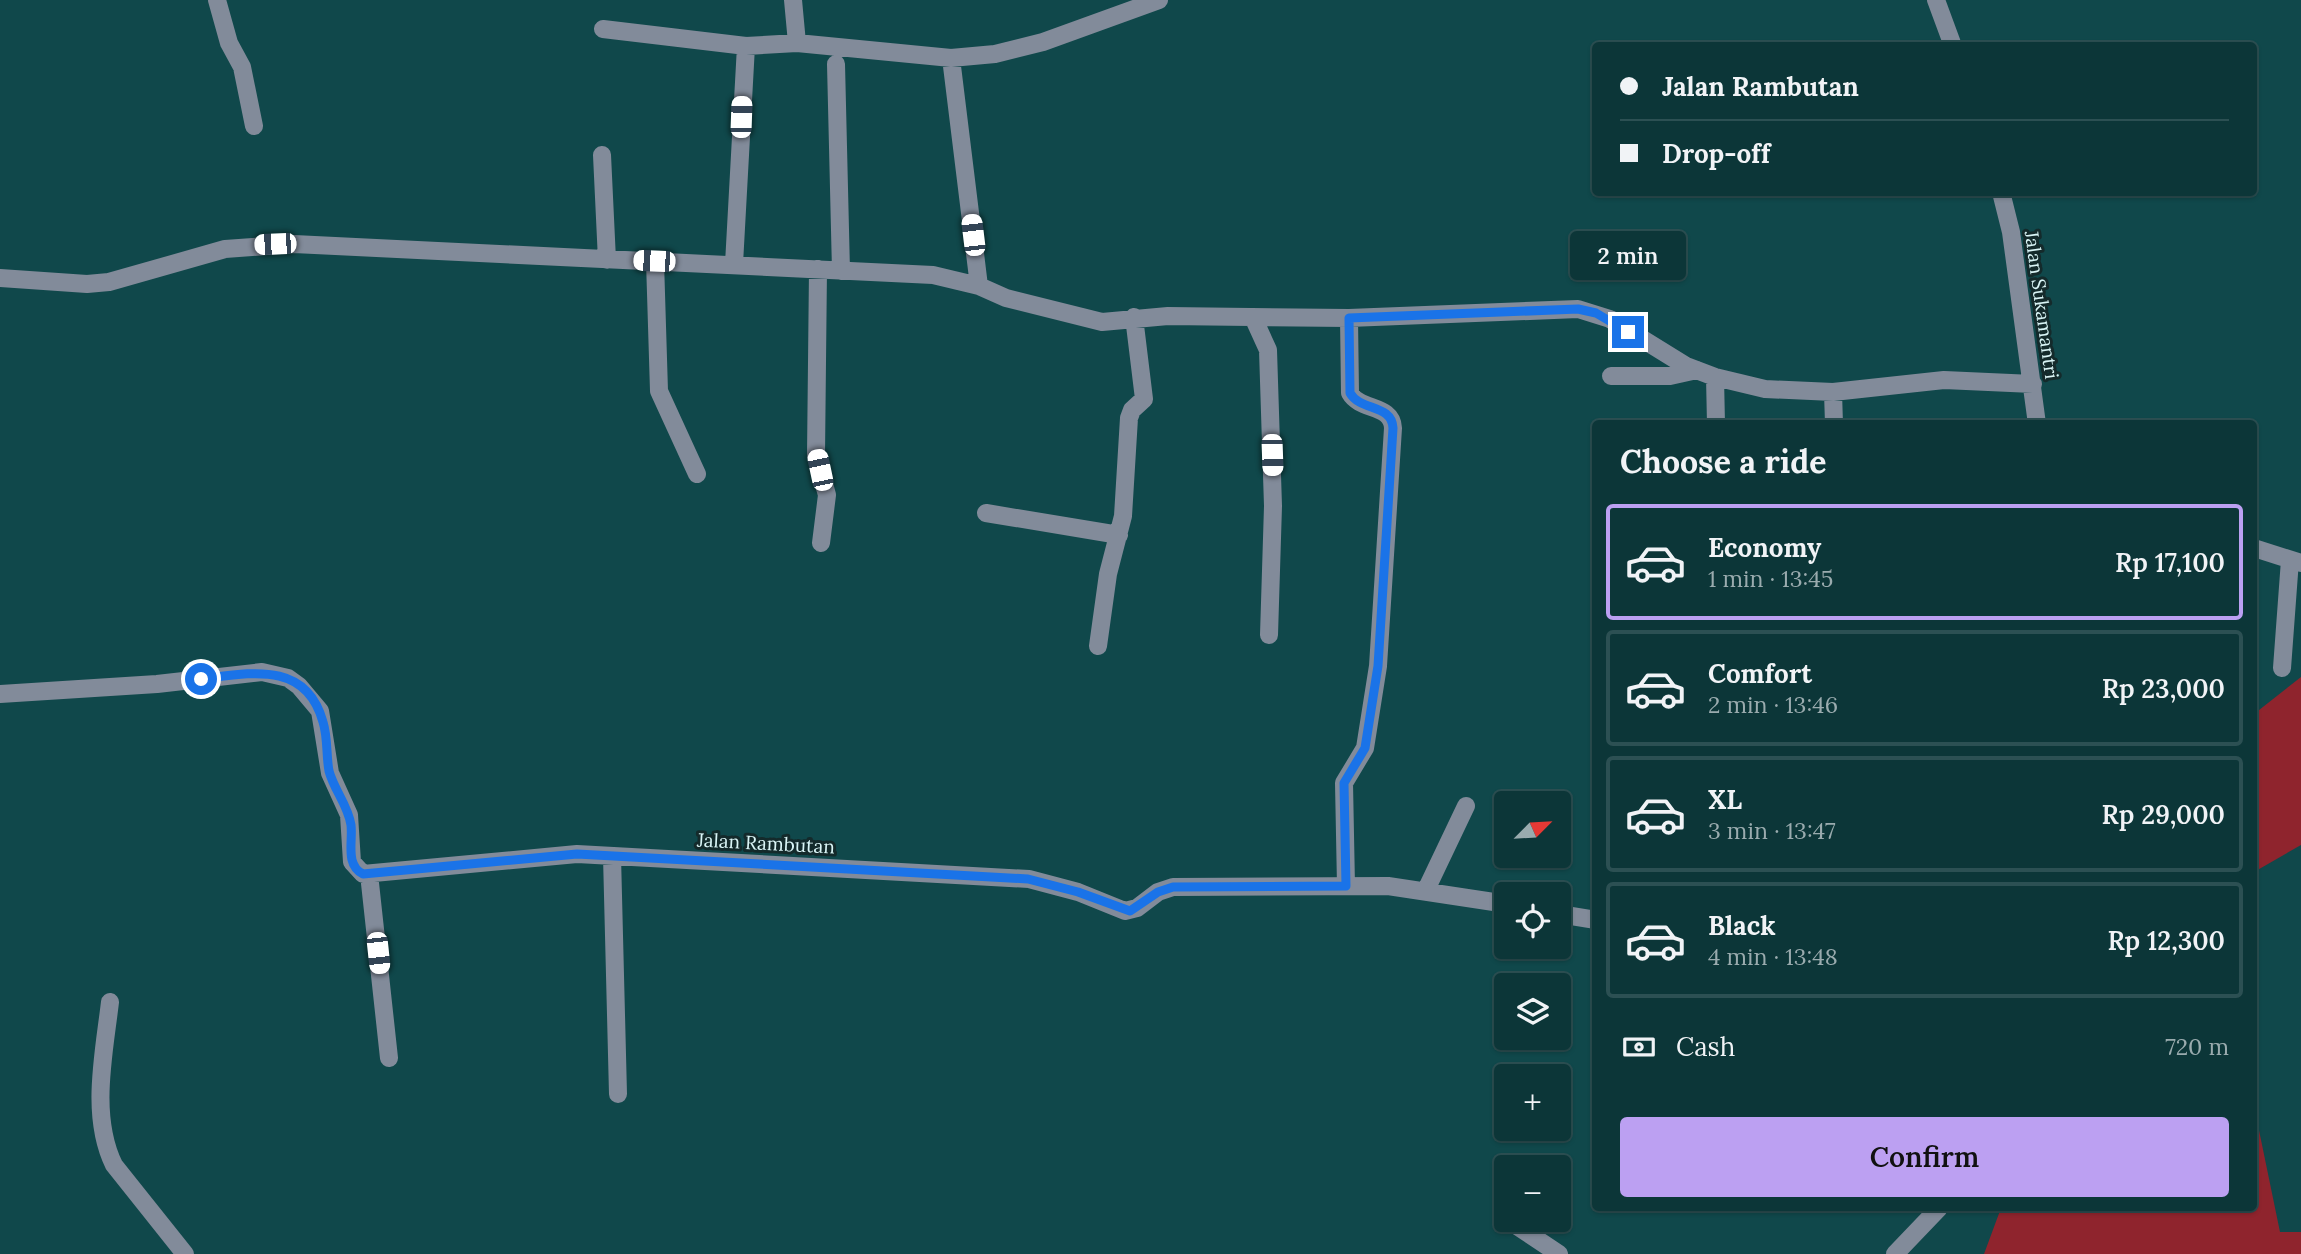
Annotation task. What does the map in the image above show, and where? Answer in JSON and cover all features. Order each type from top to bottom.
[{"type":"street","points":[[217,0],[229,43],[242,67],[254,126]]},
{"type":"street","points":[[793,0],[797,43]]},
{"type":"street","points":[[603,29],[746,46],[797,43],[951,58],[995,54],[1030,46],[1160,0]]},
{"type":"street","points":[[1936,0],[1952,42]]},
{"type":"street","points":[[734,264],[746,46]]},
{"type":"street","points":[[951,58],[979,286]]},
{"type":"street","points":[[836,64],[841,271]]},
{"type":"street","points":[[602,155],[607,260]]},
{"type":"street","name":"Jalan Sukamantri","points":[[2002,196],[2011,232],[2037,420]]},
{"type":"street","points":[[0,278],[87,284],[109,282],[225,249],[257,245],[734,264],[933,275],[979,286],[1006,298],[1090,320],[1134,317],[1349,318],[1578,309],[1610,320],[1650,346],[1697,370],[1765,389],[1833,392],[1944,380],[2033,384]]},
{"type":"street","points":[[654,261],[659,391],[697,474]]},
{"type":"street","points":[[818,269],[816,454],[827,495],[821,543]]},
{"type":"street","points":[[1098,646],[1108,574],[1119,534],[1129,418],[1132,410],[1144,399],[1134,317]]},
{"type":"street","points":[[1253,317],[1268,350],[1273,506],[1269,635]]},
{"type":"street","points":[[1346,886],[1344,783],[1365,748],[1378,666],[1393,428],[1392,419],[1386,413],[1355,400],[1350,393],[1349,318]]},
{"type":"street","points":[[1611,376],[1670,376],[1697,370]]},
{"type":"street","points":[[1715,377],[1716,420]]},
{"type":"street","points":[[1833,392],[1834,420]]},
{"type":"street","points":[[986,513],[1119,534]]},
{"type":"street","points":[[2257,549],[2296,561],[2282,668]]},
{"type":"street","points":[[0,694],[157,684],[262,672],[275,673],[299,686],[320,711],[330,773],[349,816],[352,862],[358,872],[369,874],[389,1058]]},
{"type":"street","points":[[1426,890],[1466,806]]},
{"type":"street","name":"Jalan Rambutan","points":[[369,874],[551,855],[612,856],[1028,879],[1078,892],[1130,911],[1158,892],[1173,887],[1346,886],[1426,890],[1494,902]]},
{"type":"street","points":[[612,856],[618,1094]]},
{"type":"street","points":[[1571,916],[1592,919]]},
{"type":"street","points":[[110,1002],[100,1118],[108,1152],[114,1164],[185,1254]]},
{"type":"street","points":[[1895,1254],[1936,1211]]},
{"type":"street","points":[[1526,1232],[1559,1254]]},
{"type":"shaded area","points":[[2301,677],[2301,845],[2257,870],[2257,712]]},
{"type":"shaded area","points":[[2257,1121],[2280,1232],[2301,1232],[2301,1254],[1984,1254],[2000,1211],[2257,1211]]},
{"type":"route","points":[[201,679],[275,673],[288,678],[311,699],[320,711],[324,725],[334,786],[349,816],[352,828],[352,862],[358,872],[363,874],[577,854],[1028,879],[1078,892],[1125,911],[1137,908],[1158,892],[1173,887],[1346,886],[1342,805],[1344,783],[1361,759],[1365,748],[1378,666],[1381,585],[1393,428],[1392,419],[1386,413],[1355,400],[1350,393],[1349,318],[1578,309],[1596,313],[1628,332]]}]
